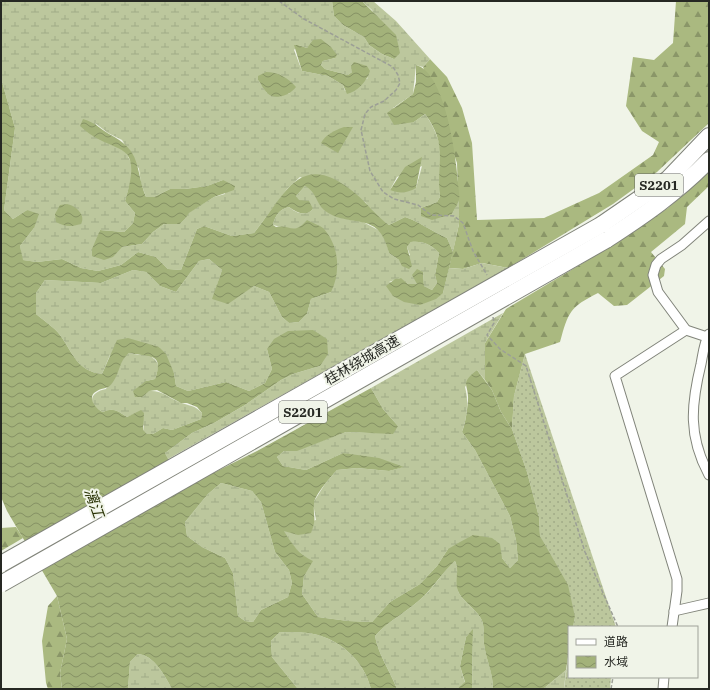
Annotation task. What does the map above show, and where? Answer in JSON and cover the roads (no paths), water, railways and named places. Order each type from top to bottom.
[{"type":"highway","name":"桂林绕城高速","points":[[1,564],[601,225],[668,179],[709,136]]},
{"type":"highway","name":"桂林绕城高速","points":[[1,584],[606,240],[657,207],[688,182],[709,160]]},
{"type":"street","points":[[709,221],[682,245],[661,259],[654,272],[658,292],[686,330],[708,336],[694,390],[692,412],[694,428],[702,460],[709,475]]},
{"type":"street","points":[[672,626],[677,591],[677,579],[615,376],[686,330]]},
{"type":"street","points":[[674,611],[709,603]]},
{"type":"street","points":[[663,689],[664,678]]},
{"type":"water","points":[[332,1],[362,1],[396,35],[400,53],[394,59],[382,54],[369,45],[364,37],[343,25],[334,16]]},
{"type":"water","points":[[321,39],[331,47],[337,55],[335,58],[323,61],[321,65],[325,69],[348,75],[352,72],[351,66],[354,62],[367,66],[370,71],[367,79],[361,86],[351,93],[347,94],[343,85],[328,76],[302,71],[294,45],[307,48],[313,40]]},
{"type":"water","points":[[416,65],[426,71],[435,83],[442,98],[455,154],[457,170],[459,200],[457,205],[452,214],[432,220],[421,216],[421,208],[437,202],[440,197],[440,155],[437,136],[425,114],[414,122],[394,125],[387,113],[413,94],[416,82]]},
{"type":"water","points":[[266,72],[275,73],[282,76],[296,87],[287,95],[274,97],[266,92],[258,80],[258,76]]},
{"type":"water","name":"漓江","points":[[1,78],[15,128],[4,210],[13,219],[27,210],[39,214],[34,228],[20,246],[23,260],[37,262],[62,259],[81,268],[98,271],[121,265],[138,252],[156,257],[168,269],[181,270],[197,229],[204,226],[232,236],[254,233],[286,191],[296,181],[308,175],[321,175],[337,181],[356,194],[389,225],[405,217],[447,238],[453,252],[443,293],[436,299],[420,305],[404,302],[393,296],[386,286],[395,279],[401,278],[408,284],[417,284],[412,275],[417,269],[423,272],[424,286],[432,290],[437,283],[435,275],[439,253],[433,247],[426,244],[411,242],[407,247],[412,266],[409,269],[402,266],[399,260],[389,253],[384,239],[378,230],[371,225],[343,219],[324,210],[314,194],[305,186],[296,196],[299,200],[309,201],[313,209],[307,213],[301,213],[289,207],[283,209],[278,213],[273,225],[276,227],[281,226],[295,228],[302,225],[307,220],[324,229],[333,243],[337,259],[337,268],[331,292],[311,299],[307,314],[299,322],[289,323],[282,317],[269,292],[254,286],[228,304],[212,299],[222,270],[209,259],[199,261],[176,292],[160,286],[146,272],[133,270],[101,283],[45,280],[36,293],[36,314],[58,332],[76,360],[81,365],[94,372],[102,374],[117,340],[128,338],[159,347],[166,354],[174,373],[176,386],[188,391],[226,382],[249,391],[265,383],[272,369],[267,349],[274,339],[288,331],[313,330],[327,339],[328,354],[320,366],[293,374],[281,380],[245,405],[214,423],[192,433],[165,453],[183,488],[257,451],[371,388],[383,409],[398,426],[393,434],[346,432],[297,451],[284,451],[277,457],[283,466],[306,470],[343,453],[379,458],[404,467],[389,471],[357,468],[337,470],[323,486],[315,500],[314,521],[311,533],[298,535],[284,531],[293,545],[304,556],[313,561],[304,576],[302,594],[318,617],[348,621],[372,622],[390,602],[420,584],[437,566],[448,549],[473,535],[492,538],[500,544],[502,558],[510,568],[518,560],[516,540],[510,516],[475,450],[462,432],[468,400],[466,384],[468,378],[477,370],[492,390],[501,412],[512,429],[527,472],[539,517],[540,536],[568,585],[575,617],[573,626],[568,626],[568,657],[566,670],[543,689],[493,689],[492,677],[484,644],[482,620],[459,594],[455,561],[424,596],[386,625],[375,636],[381,656],[397,689],[371,689],[368,678],[356,660],[330,639],[308,633],[280,632],[271,641],[272,657],[298,689],[172,689],[154,662],[144,655],[138,654],[130,662],[128,689],[62,689],[60,673],[67,639],[57,596],[7,511],[1,497]],"holes":[[[129,353],[153,357],[156,360],[158,370],[155,379],[146,381],[133,391],[135,397],[142,397],[149,391],[157,390],[181,403],[187,403],[197,407],[202,413],[201,419],[172,430],[163,428],[153,434],[147,434],[143,430],[144,413],[141,410],[127,417],[115,410],[103,412],[97,408],[93,402],[92,396],[97,391],[111,385],[121,363],[126,356]],[[221,483],[252,491],[261,502],[275,552],[289,570],[292,583],[288,597],[261,610],[253,622],[245,621],[238,616],[233,573],[225,558],[202,547],[187,536],[185,522],[208,494]]]},
{"type":"water","points":[[83,119],[94,124],[127,147],[136,161],[146,197],[154,197],[170,189],[185,189],[207,186],[223,180],[235,186],[234,190],[214,197],[189,213],[180,224],[164,224],[153,232],[142,244],[122,247],[113,257],[104,260],[92,256],[92,249],[100,230],[124,232],[133,223],[135,213],[125,201],[130,180],[131,166],[129,157],[123,151],[93,136],[80,126]]},
{"type":"water","points":[[344,127],[353,127],[338,153],[321,143],[331,133]]},
{"type":"water","points":[[422,157],[416,188],[403,192],[390,190],[405,167]]},
{"type":"water","points":[[67,204],[79,211],[82,217],[81,224],[68,226],[56,222],[55,214],[60,205]]},
{"type":"water","points":[[473,629],[472,689],[457,689],[465,682],[460,666],[466,637]]}]
